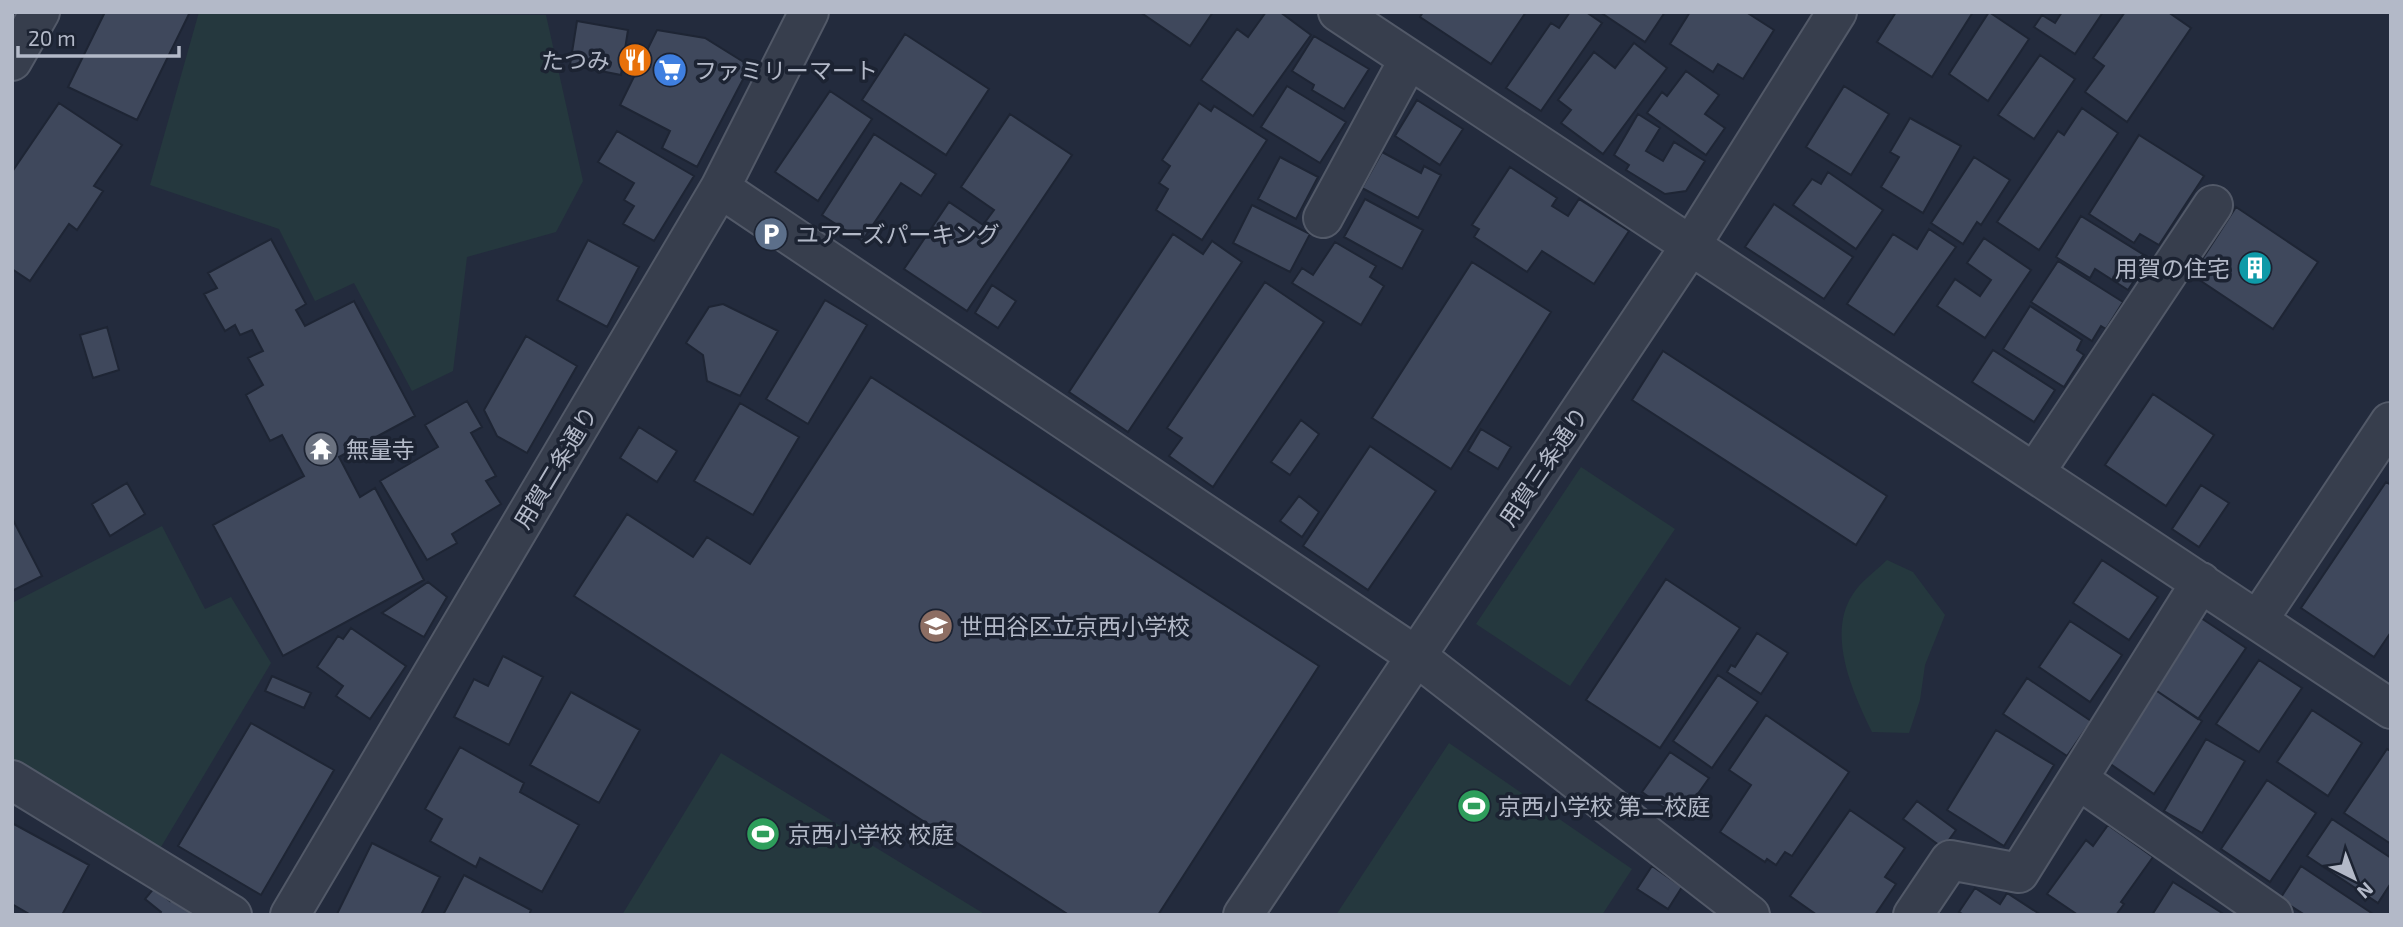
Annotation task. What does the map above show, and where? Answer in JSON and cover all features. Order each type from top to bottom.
[{"type":"street","points":[[12,61],[40,12]]},
{"type":"street","name":"用賀二条通り","points":[[290,915],[720,188],[809,12]]},
{"type":"street","points":[[1338,12],[2391,709]]},
{"type":"street","name":"用賀三条通り","points":[[1243,915],[1691,245],[1837,12]]},
{"type":"street","points":[[1322,218],[1409,59]]},
{"type":"street","points":[[720,188],[1416,656],[1750,915]]},
{"type":"street","points":[[2035,472],[2213,205]]},
{"type":"street","points":[[2258,620],[2390,422]]},
{"type":"street","points":[[1913,915],[1950,860],[2019,873],[2202,582]]},
{"type":"street","points":[[12,780],[232,915]]},
{"type":"street","points":[[2079,780],[2273,915]]},
{"type":"shaded area","points":[[199,12],[546,15],[583,181],[556,232],[467,257],[453,371],[412,391],[354,283],[315,301],[279,229],[150,185]]},
{"type":"shaded area","points":[[1581,467],[1675,529],[1570,686],[1476,624]]},
{"type":"shaded area","points":[[162,526],[205,609],[231,597],[271,663],[161,847],[14,766],[12,603]]},
{"type":"shaded area","points":[[1887,560],[1913,572],[1945,615],[1925,665],[1920,700],[1909,733],[1872,732],[1857,700],[1842,645],[1845,610],[1853,594]]},
{"type":"shaded area","name":"京西小学校 第二校庭","points":[[1449,743],[1632,869],[1602,915],[1336,915]]},
{"type":"shaded area","name":"京西小学校 校庭","points":[[721,753],[986,915],[622,915]]},
{"type":"building","points":[[105,12],[190,12],[137,120],[68,87]]},
{"type":"building","points":[[1140,12],[1213,12],[1190,46]]},
{"type":"building","points":[[1266,12],[1280,12],[1311,35],[1253,116],[1201,80],[1237,29],[1248,37]]},
{"type":"building","points":[[1423,12],[1526,12],[1491,64],[1420,17]]},
{"type":"building","points":[[1570,12],[1586,12],[1602,23],[1541,111],[1506,88],[1551,23],[1559,28]]},
{"type":"building","points":[[1600,12],[1665,12],[1645,42]]},
{"type":"building","points":[[1690,12],[1746,12],[1774,30],[1743,79],[1718,64],[1713,72],[1670,44]]},
{"type":"building","points":[[1896,12],[1973,12],[1932,77],[1877,42]]},
{"type":"building","points":[[1989,12],[2029,39],[1988,101],[1949,74]]},
{"type":"building","points":[[2062,12],[2103,12],[2075,54],[2034,27],[2042,15],[2055,23]]},
{"type":"building","points":[[2125,12],[2168,12],[2191,28],[2127,122],[2085,92],[2104,66],[2093,58]]},
{"type":"building","points":[[577,21],[628,30],[621,75],[570,65]]},
{"type":"building","points":[[657,30],[705,38],[750,66],[697,167],[662,148],[670,131],[620,105]]},
{"type":"building","points":[[905,34],[989,89],[946,155],[862,100]]},
{"type":"building","points":[[1314,36],[1369,69],[1344,109],[1312,90],[1314,85],[1292,71]]},
{"type":"building","points":[[1634,43],[1667,68],[1603,154],[1561,123],[1571,110],[1558,100],[1594,52],[1615,68]]},
{"type":"building","points":[[2040,55],[2075,79],[2034,139],[1998,115]]},
{"type":"building","points":[[1686,71],[1719,95],[1705,114],[1725,128],[1706,155],[1647,113],[1662,92],[1667,96]]},
{"type":"building","points":[[1287,86],[1346,122],[1320,163],[1261,127]]},
{"type":"building","points":[[1844,86],[1889,114],[1851,175],[1806,147]]},
{"type":"building","points":[[830,91],[872,119],[818,201],[775,172]]},
{"type":"building","points":[[1417,100],[1463,129],[1440,165],[1395,136]]},
{"type":"building","points":[[59,103],[122,145],[94,186],[103,191],[77,230],[69,224],[30,281],[12,269],[12,172]]},
{"type":"building","points":[[1199,103],[1211,111],[1214,106],[1267,140],[1202,240],[1156,210],[1168,189],[1159,183],[1170,166],[1162,160]]},
{"type":"building","points":[[2082,108],[2118,133],[2039,250],[1997,222],[2058,131],[2064,135]]},
{"type":"building","points":[[1010,114],[1072,155],[967,311],[904,269],[949,202],[983,225],[994,210],[961,187]]},
{"type":"building","points":[[1638,114],[1660,128],[1646,151],[1663,161],[1674,142],[1705,161],[1686,191],[1665,194],[1626,170],[1629,165],[1614,155]]},
{"type":"building","points":[[1910,118],[1961,146],[1923,213],[1881,187],[1899,157],[1890,152]]},
{"type":"building","points":[[617,131],[694,176],[654,241],[623,224],[634,206],[624,200],[634,183],[598,162]]},
{"type":"building","points":[[874,134],[936,174],[921,196],[901,183],[862,241],[822,215]]},
{"type":"building","points":[[2139,135],[2204,176],[2159,245],[2140,234],[2134,243],[2089,214]]},
{"type":"building","points":[[1382,152],[1421,173],[1424,166],[1441,175],[1418,218],[1362,188]]},
{"type":"building","points":[[1280,157],[1318,177],[1296,219],[1258,199]]},
{"type":"building","points":[[1974,157],[2010,180],[1981,225],[1977,222],[1963,244],[1931,223]]},
{"type":"building","points":[[1510,167],[1557,198],[1552,206],[1568,216],[1579,199],[1629,231],[1594,284],[1542,251],[1527,272],[1474,237],[1479,229],[1472,225]]},
{"type":"building","points":[[1828,172],[1883,210],[1856,249],[1793,205],[1812,179],[1821,184]]},
{"type":"building","points":[[1365,199],[1423,230],[1402,269],[1344,237]]},
{"type":"building","points":[[1774,204],[1853,257],[1824,299],[1745,247]]},
{"type":"building","points":[[1252,205],[1310,234],[1290,272],[1233,243]]},
{"type":"building","name":"用賀の住宅","points":[[2236,207],[2318,262],[2273,329],[2192,275]]},
{"type":"building","points":[[2081,216],[2149,258],[2128,290],[2095,269],[2090,278],[2056,257]]},
{"type":"building","points":[[1929,229],[1956,247],[1894,335],[1847,304],[1893,234],[1917,249]]},
{"type":"building","points":[[1173,234],[1203,254],[1212,241],[1242,262],[1128,432],[1069,392]]},
{"type":"building","points":[[1984,238],[2031,270],[1985,338],[1937,306],[1955,279],[1980,296],[1991,280],[1967,263]]},
{"type":"building","name":"無量寺","points":[[271,239],[306,304],[296,310],[305,326],[354,301],[415,416],[339,457],[360,497],[375,488],[424,580],[283,656],[213,525],[304,476],[282,435],[270,441],[246,395],[263,385],[248,358],[263,351],[252,330],[240,335],[235,325],[225,331],[204,294],[217,288],[208,273]]},
{"type":"building","points":[[588,240],[639,267],[607,327],[557,300]]},
{"type":"building","points":[[1335,242],[1376,266],[1370,277],[1384,286],[1361,325],[1292,283],[1302,268],[1313,275]]},
{"type":"building","points":[[2058,261],[2123,302],[2106,329],[2101,326],[2092,341],[2031,302]]},
{"type":"building","points":[[1472,262],[1551,312],[1451,469],[1372,418]]},
{"type":"building","points":[[1265,282],[1324,322],[1213,487],[1169,456],[1182,438],[1167,428]]},
{"type":"building","points":[[992,285],[1016,301],[998,328],[975,313]]},
{"type":"building","points":[[825,300],[867,325],[808,424],[766,399]]},
{"type":"building","points":[[723,304],[778,331],[740,396],[707,381],[703,355],[686,343],[709,307]]},
{"type":"building","points":[[2030,306],[2082,340],[2077,350],[2084,355],[2064,387],[2003,349]]},
{"type":"building","points":[[107,327],[119,370],[93,378],[80,335]]},
{"type":"building","points":[[526,336],[577,366],[527,453],[497,436],[484,410]]},
{"type":"building","points":[[1993,350],[2055,390],[2034,422],[1972,382]]},
{"type":"building","points":[[1663,351],[1887,496],[1856,545],[1632,400]]},
{"type":"building","name":"世田谷区立京西小学校","points":[[871,377],[1319,666],[1158,915],[1069,915],[574,596],[627,514],[693,557],[707,537],[750,564]]},
{"type":"building","points":[[2153,394],[2214,435],[2166,506],[2105,465]]},
{"type":"building","points":[[467,401],[482,427],[471,433],[496,476],[486,481],[501,504],[452,534],[457,543],[427,560],[380,481],[438,447],[425,425]]},
{"type":"building","points":[[740,403],[799,437],[753,515],[694,481]]},
{"type":"building","points":[[1301,420],[1319,434],[1290,475],[1271,462]]},
{"type":"building","points":[[639,427],[677,451],[657,482],[620,458]]},
{"type":"building","points":[[1481,429],[1511,447],[1498,469],[1468,451]]},
{"type":"building","points":[[1370,446],[1436,491],[1368,590],[1303,546]]},
{"type":"building","points":[[2386,482],[2391,485],[2391,632],[2374,657],[2301,608]]},
{"type":"building","points":[[127,483],[145,514],[110,536],[92,504]]},
{"type":"building","points":[[2201,485],[2229,503],[2199,547],[2172,529]]},
{"type":"building","points":[[1299,496],[1319,512],[1302,537],[1280,521]]},
{"type":"building","points":[[12,518],[42,576],[12,591]]},
{"type":"building","points":[[2102,560],[2158,597],[2129,640],[2073,603]]},
{"type":"building","points":[[1666,579],[1740,628],[1660,748],[1586,700]]},
{"type":"building","points":[[428,582],[447,597],[424,637],[382,613]]},
{"type":"building","points":[[2201,618],[2246,648],[2198,719],[2154,689]]},
{"type":"building","points":[[2070,621],[2122,655],[2090,702],[2039,667]]},
{"type":"building","points":[[351,628],[406,666],[370,719],[336,696],[343,686],[317,667],[338,636],[343,639]]},
{"type":"building","points":[[1757,633],[1788,653],[1761,694],[1727,672],[1731,665],[1735,667]]},
{"type":"building","points":[[503,656],[543,677],[509,745],[454,717],[474,679],[488,686]]},
{"type":"building","points":[[2259,660],[2302,688],[2259,752],[2216,724]]},
{"type":"building","points":[[1718,675],[1758,702],[1712,768],[1673,741]]},
{"type":"building","points":[[272,676],[311,693],[304,708],[265,691]]},
{"type":"building","points":[[2027,678],[2091,721],[2067,756],[2003,714]]},
{"type":"building","points":[[2154,689],[2202,721],[2154,794],[2106,761]]},
{"type":"building","points":[[571,692],[640,730],[599,803],[530,765]]},
{"type":"building","points":[[2312,710],[2362,743],[2328,796],[2277,762]]},
{"type":"building","points":[[1766,715],[1849,772],[1792,856],[1785,852],[1776,865],[1767,859],[1765,862],[1720,832],[1751,785],[1729,770]]},
{"type":"building","points":[[251,723],[334,770],[261,895],[178,846]]},
{"type":"building","points":[[1996,730],[2054,765],[2004,846],[1947,810]]},
{"type":"building","points":[[2206,739],[2245,761],[2202,833],[2164,811]]},
{"type":"building","points":[[460,747],[524,783],[520,792],[579,825],[542,892],[480,858],[476,867],[430,841],[442,819],[425,809]]},
{"type":"building","points":[[2387,749],[2391,751],[2391,844],[2344,813]]},
{"type":"building","points":[[1670,752],[1709,778],[1680,819],[1642,792]]},
{"type":"building","points":[[2267,780],[2316,813],[2270,882],[2221,849]]},
{"type":"building","points":[[1917,801],[1956,830],[1943,848],[1903,819]]},
{"type":"building","points":[[1850,810],[1905,848],[1885,877],[1896,884],[1875,915],[1817,915],[1790,896]]},
{"type":"building","points":[[2332,819],[2391,858],[2391,883],[2378,903],[2307,856]]},
{"type":"building","points":[[12,823],[89,865],[62,915],[31,915],[12,904]]},
{"type":"building","points":[[2108,825],[2153,857],[2121,902],[2124,904],[2116,915],[2078,915],[2047,894],[2086,840],[2093,846]]},
{"type":"building","points":[[372,843],[440,877],[421,915],[337,914]]},
{"type":"building","points":[[1652,866],[1682,887],[1668,909],[1637,889]]},
{"type":"building","points":[[2301,866],[2373,914],[2305,915],[2280,899]]},
{"type":"building","points":[[464,875],[531,910],[529,915],[443,915]]},
{"type":"building","points":[[2173,882],[2222,913],[2221,915],[2152,915]]},
{"type":"building","points":[[154,888],[170,901],[175,895],[200,915],[159,915],[161,912],[145,899]]},
{"type":"building","points":[[1975,888],[2000,904],[2007,893],[2041,915],[1964,915],[1959,912]]},
{"type":"place","name":"たつみ","points":[[635,60]]},
{"type":"place","name":"ファミリーマート","points":[[670,70]]},
{"type":"place","name":"ユアーズパーキング","points":[[771,234]]},
{"type":"place","name":"用賀の住宅","points":[[2255,268]]},
{"type":"place","name":"無量寺","points":[[321,449]]},
{"type":"place","name":"世田谷区立京西小学校","points":[[936,626]]},
{"type":"place","name":"京西小学校 第二校庭","points":[[1474,806]]},
{"type":"place","name":"京西小学校 校庭","points":[[763,834]]}]
